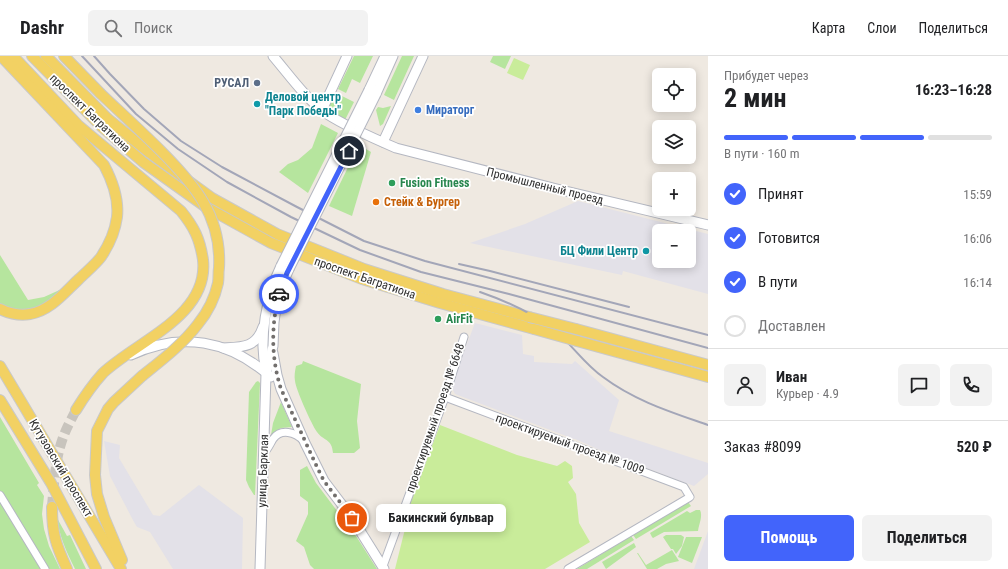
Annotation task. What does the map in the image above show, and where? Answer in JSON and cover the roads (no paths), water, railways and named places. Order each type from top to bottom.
[{"type":"main road","points":[[0,309],[7,313],[20,315],[31,314],[42,310],[56,300],[100,258],[110,243],[117,217],[117,202],[114,189],[110,176],[104,165],[1,56]]},
{"type":"main road","points":[[13,56],[78,125],[181,211],[191,223],[197,235],[201,249],[203,264],[201,279],[191,302],[172,322],[104,373],[76,410]]},
{"type":"main road","name":"проспект Багратиона","points":[[32,56],[102,127],[143,162],[206,207],[272,243],[362,279],[440,303],[708,377]]},
{"type":"main road","name":"проспект Багратиона","points":[[46,56],[108,119],[150,153],[212,198],[277,234],[364,269],[443,294],[708,365]]},
{"type":"main road","points":[[64,56],[100,94],[191,182],[205,204],[216,234],[220,258],[218,283],[209,307],[198,324],[178,346],[114,402],[108,409],[97,432],[95,475],[97,494],[104,517],[126,569]]},
{"type":"main road","name":"Промышленный проезд","points":[[273,56],[310,99],[322,110],[396,148],[708,225]]},
{"type":"main road","points":[[322,110],[347,56]]},
{"type":"main road","name":"улица Барклая","points":[[373,92],[385,56]]},
{"type":"main road","name":"улица Барклая","points":[[260,569],[266,374],[263,350],[266,316],[271,292],[373,92],[393,56]]},
{"type":"main road","points":[[382,142],[423,56]]},
{"type":"main road","name":"улица Барклая","points":[[266,374],[273,346],[276,308],[285,267]]},
{"type":"main road","points":[[223,348],[245,346],[255,341],[260,336],[266,316]]},
{"type":"main road","points":[[118,362],[147,348],[164,343],[185,341],[200,342],[223,348],[254,364],[281,389]]},
{"type":"main road","points":[[273,346],[275,369],[281,389],[305,443],[324,481],[352,518],[383,568]]},
{"type":"main road","name":"Кутузовский проспект","points":[[0,366],[121,569]]},
{"type":"main road","name":"Кутузовский проспект","points":[[0,400],[61,502],[96,569]]},
{"type":"main road","points":[[52,507],[52,528],[57,547],[67,569]]},
{"type":"street","name":"проектируемый проезд № 6648","points":[[383,568],[444,397],[464,336]]},
{"type":"street","name":"проектируемый проезд № 1009","points":[[444,397],[684,487],[690,496],[568,569]]},
{"type":"street","points":[[264,453],[273,439],[281,433],[296,434],[305,443]]},
{"type":"street","points":[[0,495],[45,569]]},
{"type":"tunnel","points":[[52,507],[55,471],[61,444],[76,410]]},
{"type":"railway","points":[[82,56],[136,114],[178,149],[227,182],[291,217],[360,250],[421,272],[509,294],[708,348]]},
{"type":"railway","points":[[94,56],[144,109],[181,141],[222,167],[364,241],[425,261],[708,335]]},
{"type":"railway","points":[[459,264],[629,307]]},
{"type":"railway","points":[[480,292],[518,308],[545,323],[560,335],[596,372],[628,393],[654,405],[708,425]]},
{"type":"place","name":"РУСАЛ","points":[[257,83]]},
{"type":"place","name":"Деловой центр \"Парк Победы\"","points":[[257,104]]},
{"type":"place","name":"Мираторг","points":[[418,110]]},
{"type":"place","name":"Fusion Fitness","points":[[392,183]]},
{"type":"place","name":"Стейк & Бургер","points":[[376,202]]},
{"type":"place","name":"БЦ Фили Центр","points":[[646,251]]},
{"type":"place","name":"AirFit","points":[[438,319]]},
{"type":"place","name":"Бакинский бульвар","points":[[352,518]]}]
